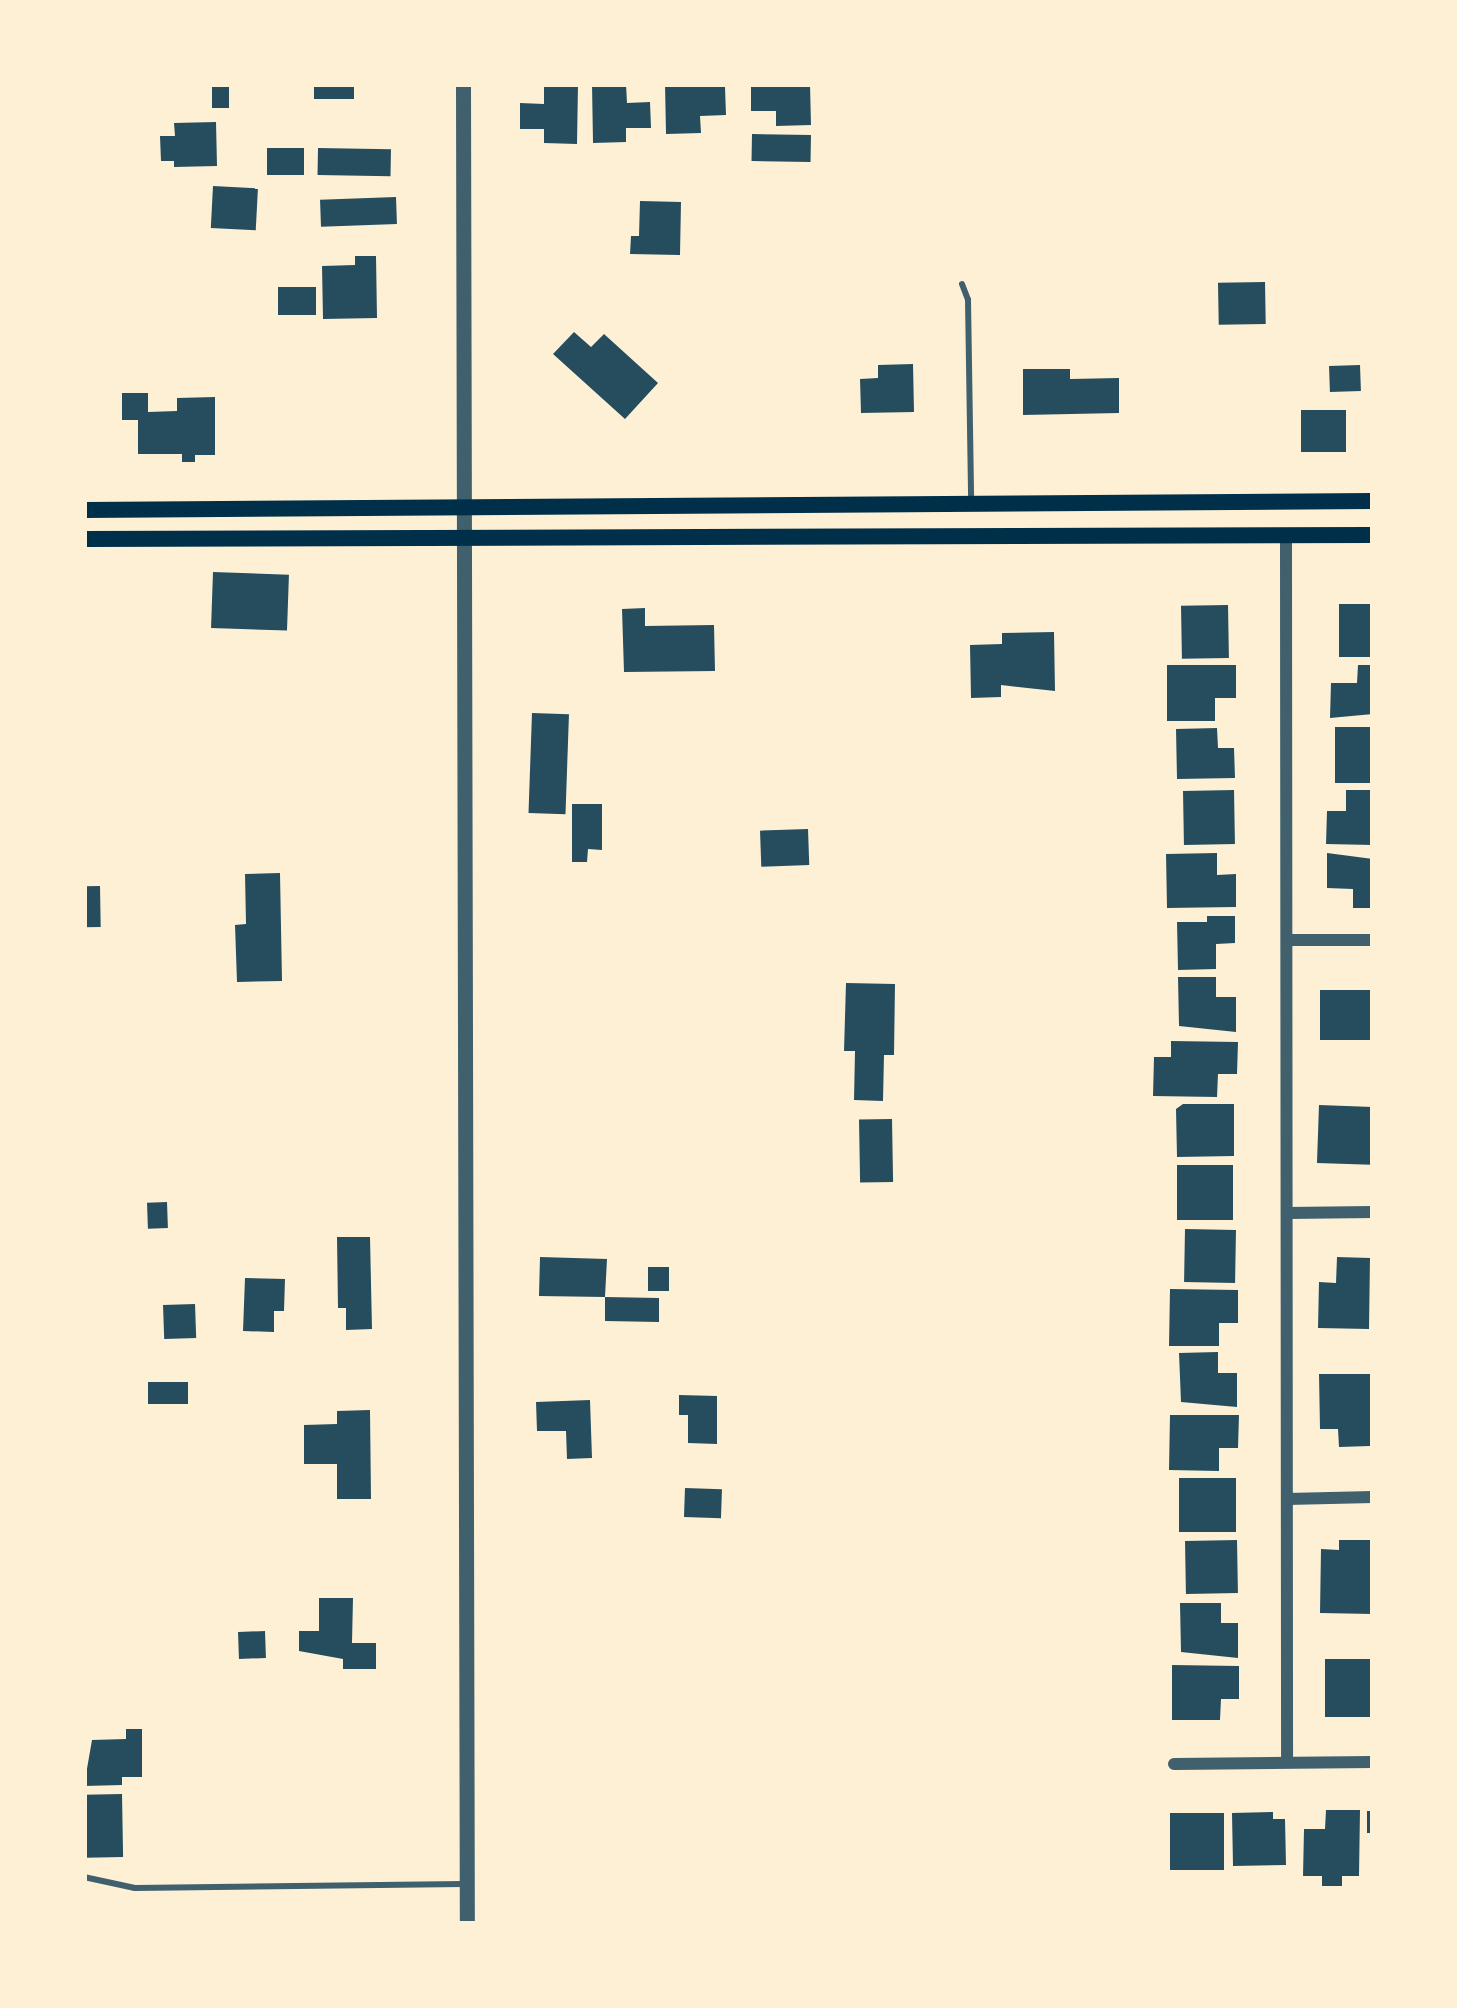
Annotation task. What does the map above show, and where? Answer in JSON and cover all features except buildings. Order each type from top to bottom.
[{"type":"main road","points":[[84,510],[1373,501]]},
{"type":"main road","points":[[84,539],[1373,536]]},
{"type":"street","points":[[463,84],[467,1924]]},
{"type":"street","points":[[1286,536],[1287,1762]]},
{"type":"street","points":[[1286,940],[1373,940]]},
{"type":"street","points":[[1287,1213],[1373,1213]]},
{"type":"street","points":[[1287,1499],[1373,1497]]},
{"type":"street","points":[[1174,1764],[1373,1762]]},
{"type":"lane","points":[[962,284],[968,299],[971,504]]},
{"type":"lane","points":[[84,1877],[135,1888],[467,1884]]}]
